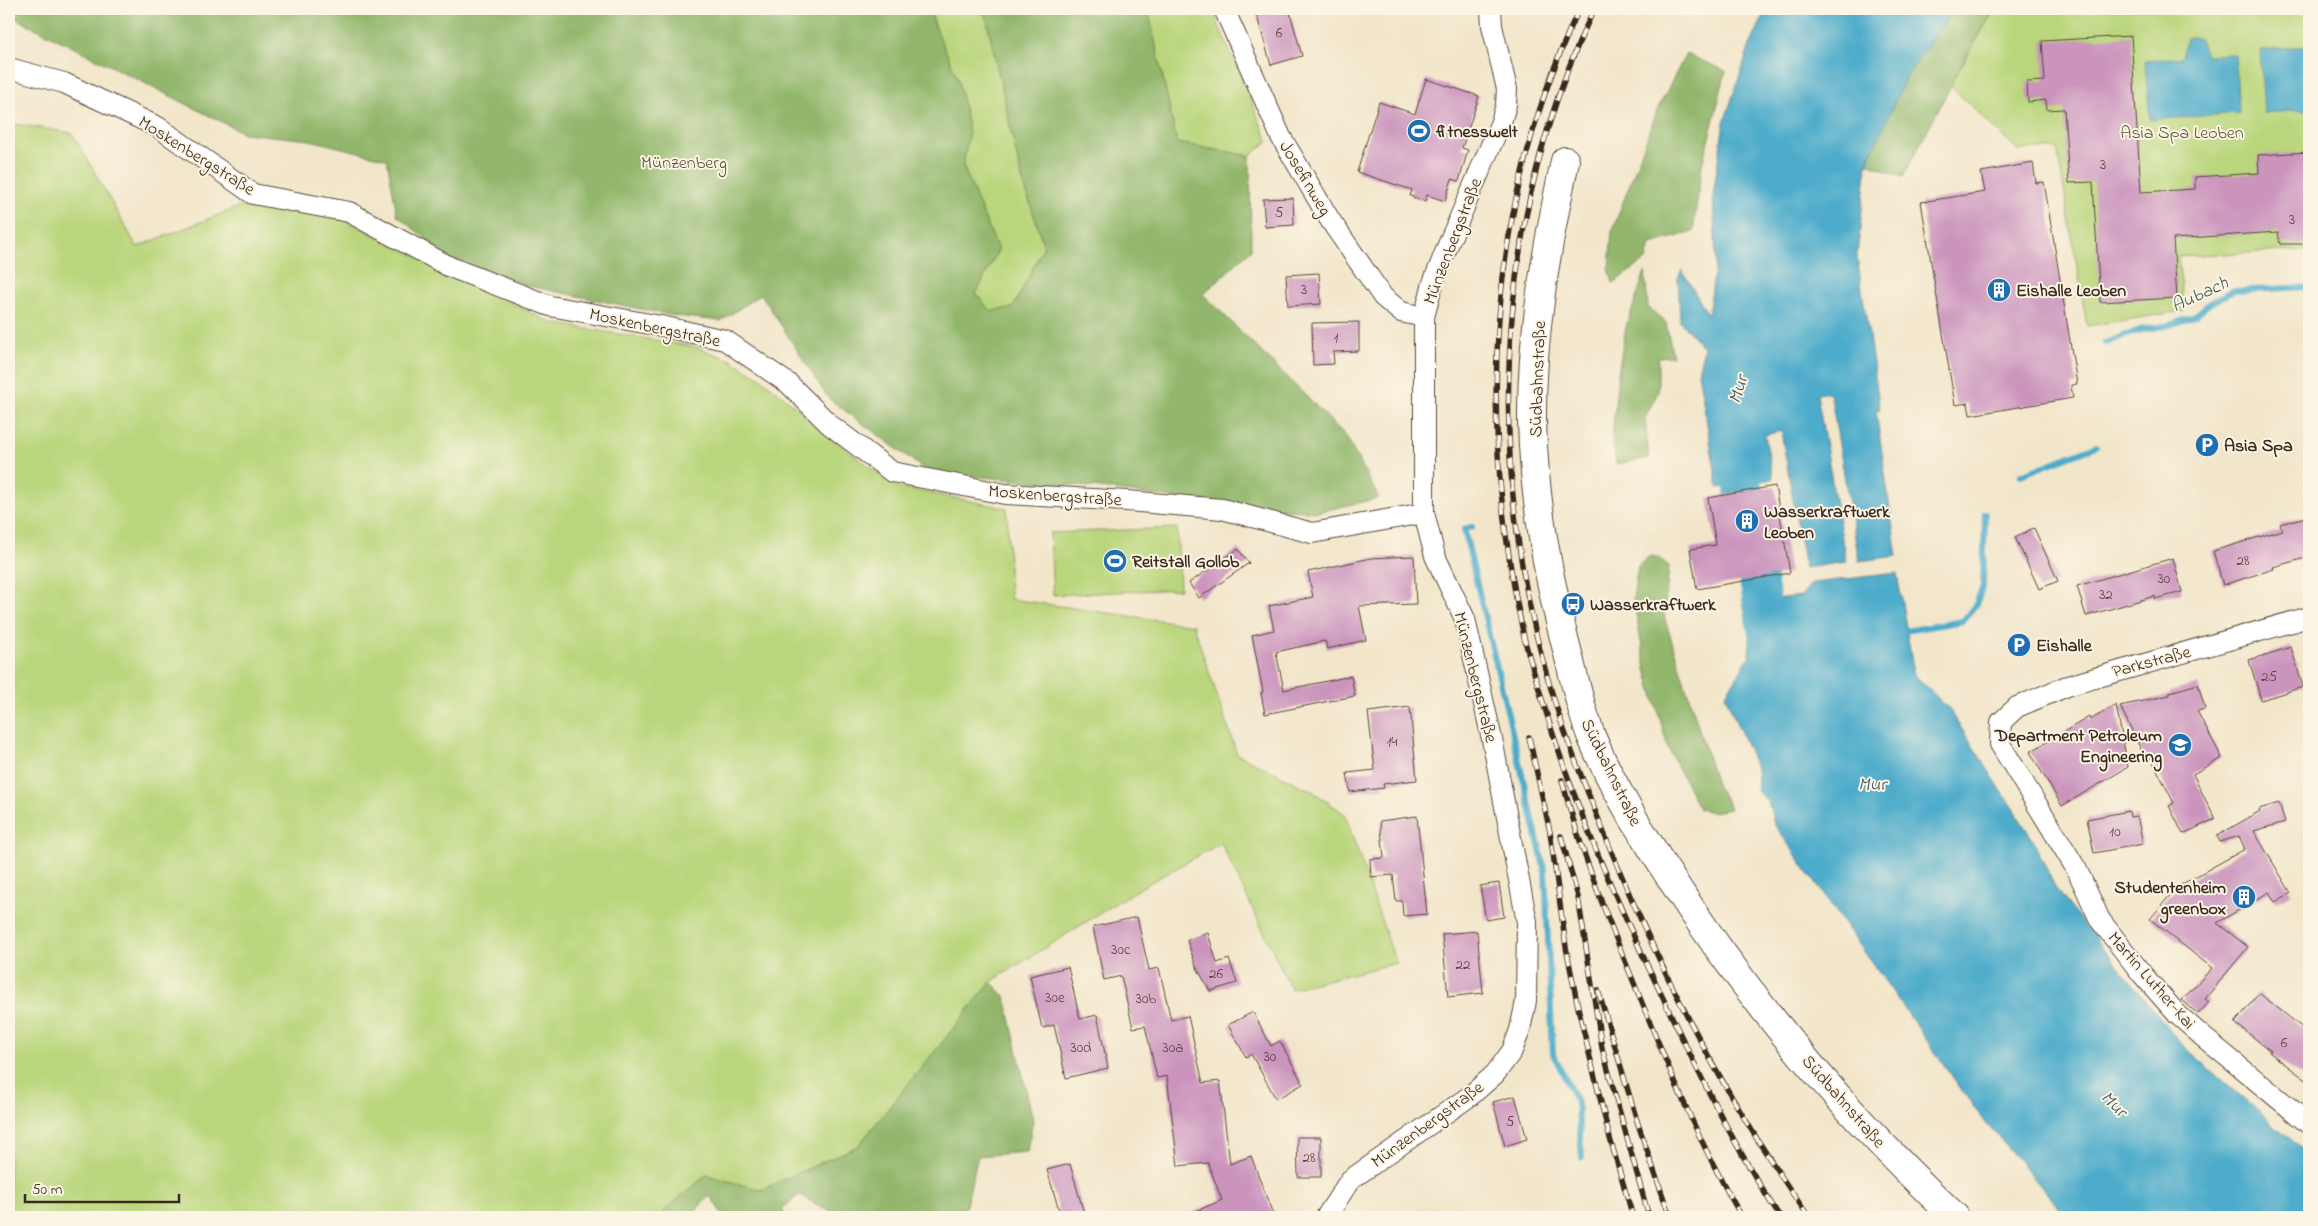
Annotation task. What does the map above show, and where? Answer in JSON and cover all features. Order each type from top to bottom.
[{"type":"main road","name":"Südbahnstraße","points":[[1565,161],[1550,231],[1544,272],[1534,359],[1532,422],[1536,490],[1555,606],[1592,737],[1637,825],[1700,924],[1739,977],[1860,1123],[1955,1217]]},
{"type":"street","name":"Josefinweg","points":[[1224,9],[1281,137],[1330,220],[1384,297],[1401,312],[1424,317]]},
{"type":"street","name":"Münzenbergstraße","points":[[1326,1217],[1350,1180],[1470,1096],[1495,1074],[1512,1051],[1520,1030],[1526,1001],[1527,922],[1493,744],[1465,619],[1435,556],[1424,513],[1424,317],[1433,283],[1501,122],[1506,105],[1507,89],[1492,26],[1491,9]]},
{"type":"street","name":"Moskenbergstraße","points":[[9,68],[64,83],[158,127],[253,194],[349,212],[450,267],[550,306],[661,326],[725,340],[789,384],[829,424],[892,472],[1005,494],[1222,509],[1312,533],[1424,513]]},
{"type":"street","name":"Parkstraße","points":[[2002,722],[2017,707],[2067,686],[2309,617]]},
{"type":"street","name":"Martin Luther-Kai","points":[[2002,722],[2000,744],[2076,870],[2100,920],[2177,1014],[2309,1124]]},
{"type":"green space","name":"Münzenberg","points":[[9,9],[930,9],[931,17],[958,79],[969,132],[963,166],[998,250],[976,294],[991,311],[1013,308],[1044,246],[1021,175],[987,21],[982,9],[1148,9],[1177,143],[1250,156],[1251,250],[1203,294],[1345,435],[1379,498],[1318,512],[1216,504],[1101,488],[928,472],[828,398],[761,294],[721,321],[675,316],[524,285],[450,259],[397,215],[387,159],[310,140],[244,133],[13,17],[9,17]]},
{"type":"green space","points":[[930,9],[982,9],[987,21],[1021,175],[1044,246],[1013,308],[991,311],[976,294],[998,250],[963,166],[969,132]]},
{"type":"green space","points":[[1148,9],[1212,9],[1268,141],[1250,156],[1177,143]]},
{"type":"green space","points":[[1953,9],[1995,9],[1971,47],[1903,177],[1867,163],[1906,77]]},
{"type":"green space","name":"Asia Spa Leoben","points":[[1995,9],[2309,9],[2309,250],[2178,256],[2184,311],[2087,326],[2057,148],[2017,150],[1950,86]]},
{"type":"green space","points":[[1686,54],[1726,71],[1702,165],[1693,232],[1650,244],[1646,260],[1613,283],[1609,268],[1612,232],[1658,108]]},
{"type":"green space","points":[[9,123],[72,133],[137,247],[236,208],[267,205],[340,218],[552,323],[696,347],[731,360],[761,378],[845,448],[896,487],[1007,508],[1010,599],[1193,625],[1237,754],[1312,791],[1345,814],[1396,963],[1291,989],[1221,843],[1135,891],[991,982],[858,1146],[761,1190],[707,1175],[657,1217],[9,1217]]},
{"type":"green space","points":[[1645,272],[1648,307],[1666,323],[1673,356],[1658,357],[1658,392],[1645,418],[1649,458],[1616,464],[1612,437],[1618,373],[1626,327]]},
{"type":"green space","name":"Reitstall Gollob","points":[[1177,528],[1180,589],[1053,595],[1050,533]]},
{"type":"green space","points":[[1650,556],[1657,557],[1669,566],[1664,616],[1717,787],[1730,809],[1712,812],[1699,809],[1668,748],[1646,669],[1633,598],[1638,566]]},
{"type":"green space","points":[[991,982],[1005,996],[1033,1120],[1027,1152],[978,1156],[963,1217],[841,1217],[799,1195],[782,1209],[786,1217],[724,1217],[710,1196],[689,1217],[657,1217],[706,1175],[761,1190],[858,1146]]},
{"type":"water","name":"Mur","points":[[1767,9],[1953,9],[1906,77],[1867,163],[1857,256],[1880,410],[1876,411],[1897,556],[1859,561],[1830,392],[1817,394],[1846,562],[1805,568],[1781,431],[1765,435],[1773,479],[1718,488],[1698,372],[1704,348],[1680,322],[1678,278],[1682,270],[1708,315],[1716,262],[1713,195],[1724,122],[1750,45]]},
{"type":"water","points":[[2187,38],[2199,38],[2206,55],[2235,54],[2239,113],[2150,120],[2145,61],[2182,57]]},
{"type":"water","points":[[2309,46],[2309,110],[2264,113],[2260,50]]},
{"type":"water","name":"Mur","points":[[1897,573],[1914,674],[1949,709],[2032,838],[2056,889],[2180,1043],[2309,1155],[2309,1217],[2067,1217],[1978,1113],[1774,824],[1768,801],[1756,791],[1758,773],[1725,695],[1749,657],[1750,637],[1743,603],[1801,596],[1812,583]]},
{"type":"building","points":[[1255,9],[1289,9],[1302,56],[1271,65]]},
{"type":"building","points":[[2131,36],[2141,192],[2195,189],[2195,177],[2259,173],[2258,155],[2309,152],[2309,244],[2280,244],[2278,232],[2173,239],[2177,298],[2100,302],[2093,182],[2069,183],[2064,109],[2047,110],[2046,100],[2028,102],[2027,82],[2045,81],[2042,41]]},
{"type":"building","name":"fitnesswelt","points":[[1426,79],[1479,96],[1462,148],[1468,150],[1459,181],[1452,179],[1445,201],[1427,195],[1425,201],[1410,196],[1412,190],[1357,172],[1379,102],[1415,114]]},
{"type":"building","name":"Eishalle Leoben","points":[[2033,163],[2036,183],[2044,182],[2077,384],[2071,385],[2073,398],[1970,415],[1968,403],[1955,405],[1921,202],[1985,192],[1981,172]]},
{"type":"building","points":[[1293,198],[1294,225],[1265,227],[1263,199]]},
{"type":"building","points":[[1319,273],[1321,304],[1288,306],[1286,275]]},
{"type":"building","points":[[1359,322],[1359,351],[1333,352],[1334,364],[1313,365],[1312,323]]},
{"type":"building","name":"Wasserkraftwerk Leoben","points":[[1775,486],[1790,573],[1697,589],[1690,549],[1716,545],[1708,498]]},
{"type":"building","points":[[2309,516],[2309,557],[2273,567],[2274,569],[2223,585],[2213,551],[2282,530],[2280,524]]},
{"type":"building","points":[[2034,528],[2058,581],[2039,589],[2015,537]]},
{"type":"building","points":[[1238,549],[1249,563],[1199,598],[1189,583]]},
{"type":"building","points":[[1414,556],[1416,604],[1359,606],[1366,640],[1327,649],[1325,641],[1276,652],[1284,690],[1351,676],[1355,696],[1265,714],[1261,693],[1263,692],[1252,635],[1274,630],[1269,606],[1313,597],[1308,572],[1371,558]]},
{"type":"building","points":[[2173,558],[2182,592],[2155,599],[2155,596],[2086,616],[2077,586]]},
{"type":"building","points":[[2291,647],[2303,687],[2261,700],[2249,660]]},
{"type":"building","name":"Department Petroleum Engineering","points":[[2198,684],[2205,709],[2197,711],[2222,758],[2193,774],[2215,819],[2183,834],[2169,806],[2174,803],[2151,758],[2146,760],[2120,706],[2170,695],[2170,692]]},
{"type":"building","points":[[2116,705],[2128,767],[2062,806],[2030,752],[2089,717],[2090,720]]},
{"type":"building","points":[[1410,707],[1417,780],[1383,784],[1384,788],[1350,792],[1347,773],[1375,770],[1368,712]]},
{"type":"building","name":"Studentenheim greenbox","points":[[2279,803],[2285,822],[2254,831],[2291,893],[2275,902],[2269,892],[2217,923],[2248,947],[2205,999],[2209,1002],[2198,1014],[2182,1000],[2212,968],[2150,919],[2177,887],[2245,849],[2239,836],[2220,842],[2217,836],[2260,811],[2259,809]]},
{"type":"building","points":[[2129,811],[2130,817],[2137,816],[2143,844],[2094,853],[2087,819]]},
{"type":"building","points":[[1417,816],[1427,914],[1403,916],[1402,901],[1396,901],[1393,875],[1371,877],[1370,859],[1384,858],[1380,821]]},
{"type":"building","points":[[1499,883],[1504,917],[1486,920],[1480,886]]},
{"type":"building","points":[[1137,917],[1149,970],[1159,968],[1171,1020],[1188,1016],[1203,1083],[1220,1081],[1230,1164],[1251,1156],[1274,1217],[1182,1217],[1222,1200],[1208,1163],[1178,1166],[1167,1076],[1157,1078],[1145,1026],[1133,1028],[1121,976],[1104,980],[1093,927]]},
{"type":"building","points":[[1477,931],[1483,993],[1448,997],[1442,934]]},
{"type":"building","points":[[1208,933],[1217,963],[1229,959],[1237,983],[1210,991],[1196,966],[1187,940]]},
{"type":"building","points":[[1068,967],[1080,1019],[1097,1015],[1108,1068],[1066,1078],[1054,1025],[1042,1028],[1030,976]]},
{"type":"building","points":[[2259,993],[2309,1033],[2309,1082],[2235,1023]]},
{"type":"building","points":[[1253,1012],[1271,1046],[1280,1041],[1303,1084],[1276,1099],[1251,1054],[1246,1057],[1228,1025]]},
{"type":"building","points":[[1515,1096],[1527,1139],[1505,1146],[1493,1102]]},
{"type":"building","points":[[1297,1137],[1321,1137],[1321,1177],[1298,1177]]},
{"type":"building","points":[[1070,1164],[1085,1217],[1061,1217],[1047,1170]]},
{"type":"waterway","name":"Aubach","points":[[2105,343],[2140,330],[2170,325],[2194,316],[2210,303],[2233,291],[2309,287]]},
{"type":"waterway","name":"Mur","points":[[1734,435],[1769,645],[1772,651]]},
{"type":"waterway","name":"Aubach","points":[[2021,475],[2096,446]]},
{"type":"waterway","points":[[1899,632],[1963,621],[1976,604],[1983,586],[1985,513]]},
{"type":"waterway","points":[[1472,527],[1464,529],[1545,871],[1553,1054],[1577,1102],[1582,1158]]},
{"type":"railway","points":[[1579,9],[1548,85],[1525,162],[1508,240],[1499,318],[1496,397],[1500,477],[1509,557],[1530,660],[1553,735],[1592,841],[1638,945],[1698,1070],[1745,1160],[1780,1217]]},
{"type":"railway","points":[[1594,9],[1560,92],[1535,178],[1518,266],[1510,355],[1509,445],[1518,534],[1533,622],[1557,709],[1569,744],[1630,897],[1675,992],[1724,1084],[1779,1174],[1809,1217]]},
{"type":"railway","points":[[1529,737],[1550,832],[1566,947],[1579,1012],[1609,1135],[1633,1217]]},
{"type":"railway","points":[[1562,780],[1577,832],[1595,883],[1658,1043],[1697,1132],[1742,1217]]},
{"type":"railway","points":[[1561,836],[1578,897],[1602,1048],[1649,1217]]},
{"type":"railway","points":[[1598,990],[1638,1124],[1670,1217]]},
{"type":"place","name":"fitnesswelt","points":[[1419,131]]},
{"type":"place","name":"Eishalle Leoben","points":[[1999,290]]},
{"type":"place","name":"Asia Spa","points":[[2207,445]]},
{"type":"place","name":"Wasserkraftwerk Leoben","points":[[1747,521]]},
{"type":"place","name":"Reitstall Gollob","points":[[1115,561]]},
{"type":"place","name":"Wasserkraftwerk","points":[[1573,604]]},
{"type":"place","name":"Eishalle","points":[[2019,645]]},
{"type":"place","name":"Department Petroleum Engineering","points":[[2180,745]]},
{"type":"place","name":"Studentenheim greenbox","points":[[2244,897]]}]
